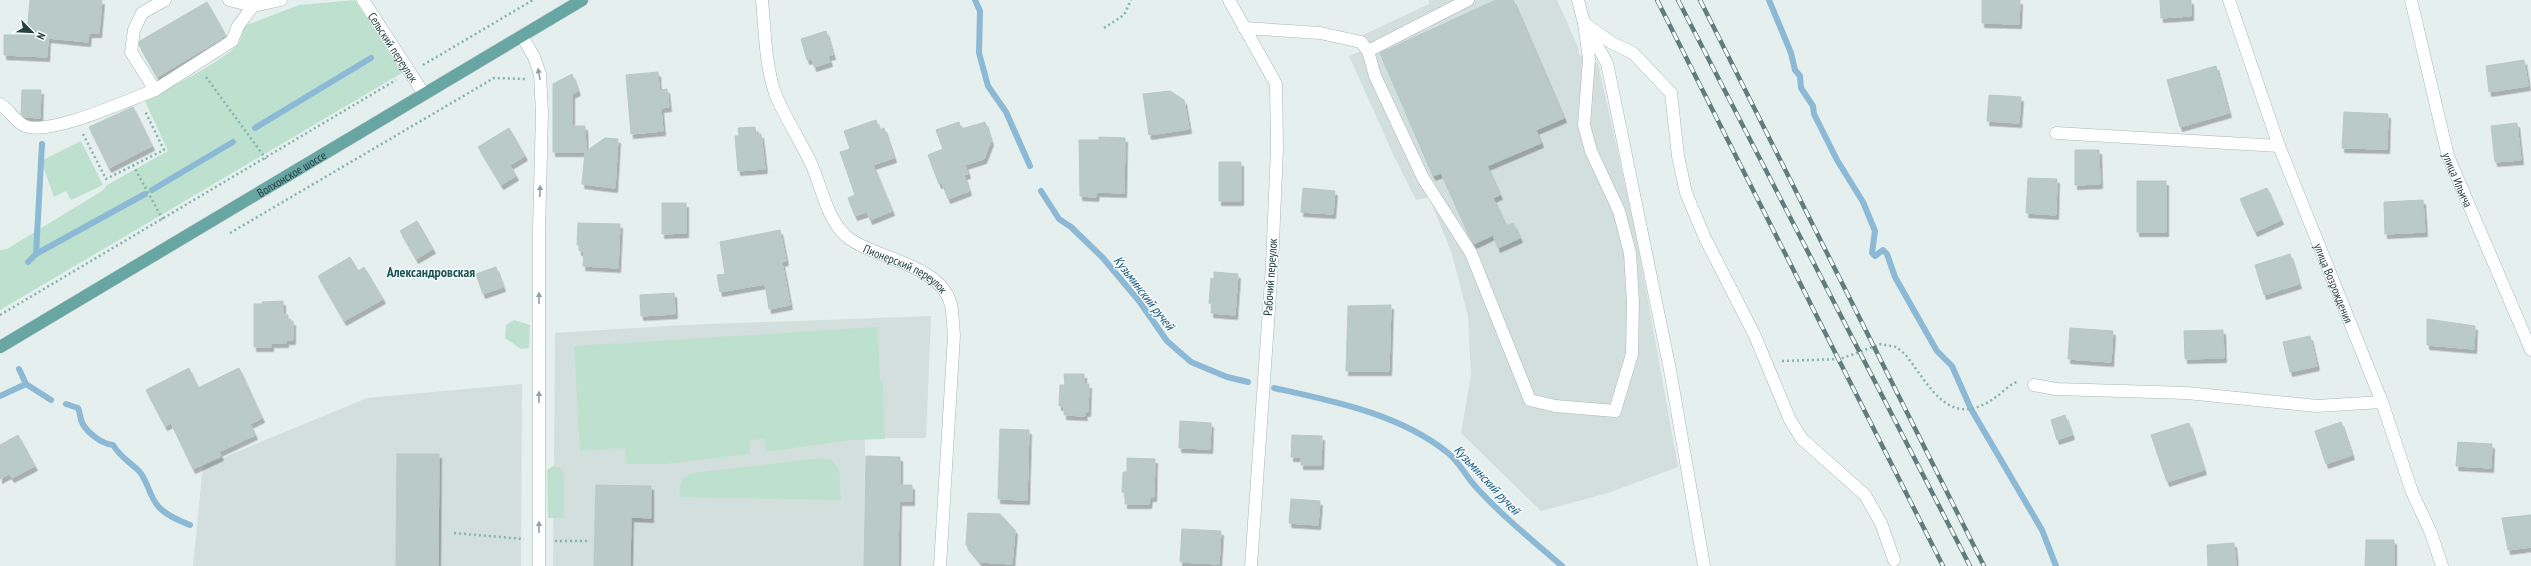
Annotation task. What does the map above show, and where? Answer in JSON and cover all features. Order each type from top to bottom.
[{"type":"main road","name":"Волхонское шоссе","points":[[0,347],[582,0]]},
{"type":"street","points":[[154,90],[131,52],[134,30],[142,14],[165,0]]},
{"type":"street","points":[[229,0],[253,6],[281,0]]},
{"type":"street","name":"Сельский переулок","points":[[363,0],[424,94]]},
{"type":"street","name":"Пионерский переулок","points":[[762,0],[768,61],[775,92],[813,166],[835,223],[846,236],[859,244],[925,274],[940,285],[951,304],[954,335],[940,566]]},
{"type":"street","name":"Рабочий переулок","points":[[1229,0],[1276,84],[1277,148],[1272,266],[1251,566]]},
{"type":"street","points":[[1368,51],[1468,0]]},
{"type":"street","points":[[1244,28],[1320,32],[1362,42],[1368,51],[1375,76],[1423,178],[1471,253],[1530,400],[1555,406],[1615,411],[1632,354],[1633,302],[1630,253],[1619,211],[1591,150],[1584,125],[1589,59],[1584,23],[1578,0]]},
{"type":"street","name":"улица Возрождения","points":[[2229,0],[2279,146],[2382,402],[2412,492],[2431,533],[2442,566]]},
{"type":"street","name":"улица Ильича","points":[[2411,0],[2448,156],[2531,350]]},
{"type":"street","points":[[0,104],[14,119],[26,126],[49,128],[154,90],[232,41],[238,26],[253,6]]},
{"type":"street","points":[[1584,23],[1612,44],[1633,53],[1672,93],[1678,156],[1686,192],[1705,238],[1766,362],[1790,420],[1802,439],[1865,495],[1881,523],[1894,560]]},
{"type":"street","points":[[1584,23],[1607,64],[1668,362],[1704,566]]},
{"type":"street","points":[[522,36],[534,57],[540,79],[542,113],[538,230],[539,566]]},
{"type":"street","points":[[2056,133],[2279,146]]},
{"type":"street","points":[[2034,385],[2056,389],[2187,393],[2317,406],[2382,402]]},
{"type":"path","points":[[0,315],[533,0]]},
{"type":"path","points":[[1104,28],[1124,15],[1131,0]]},
{"type":"path","points":[[196,63],[266,159]]},
{"type":"path","points":[[230,233],[494,78],[540,79]]},
{"type":"path","points":[[76,119],[106,179],[164,150],[138,96]]},
{"type":"path","points":[[133,165],[163,220]]},
{"type":"path","points":[[1766,362],[1840,358],[1881,344],[1896,348],[1905,354],[1945,404],[1963,411],[1987,403],[2016,382],[2034,385]]},
{"type":"path","points":[[454,533],[521,538]]},
{"type":"shaded area","points":[[1429,0],[1557,0],[1578,47],[1579,55],[1598,63],[1636,234],[1678,467],[1608,493],[1541,511],[1461,433],[1471,375],[1468,316],[1452,254],[1429,197],[1416,200],[1394,156],[1349,56],[1361,51],[1363,35],[1429,4]]},
{"type":"shaded area","points":[[931,316],[926,438],[865,438],[864,566],[553,566],[555,333],[684,325]]},
{"type":"shaded area","points":[[522,384],[521,566],[193,566],[203,466],[367,398]]},
{"type":"green space","points":[[355,0],[402,73],[0,310],[0,250],[7,249],[102,191],[107,185],[168,151],[144,99],[179,83],[232,50],[241,38],[244,26],[299,5]]},
{"type":"green space","points":[[81,141],[103,185],[71,200],[66,191],[54,197],[41,161]]},
{"type":"green space","points":[[514,320],[530,325],[529,348],[521,349],[505,338],[506,325]]},
{"type":"green space","points":[[878,327],[880,380],[883,381],[885,439],[852,440],[765,452],[764,439],[750,440],[750,454],[666,464],[626,464],[625,448],[580,451],[574,346]]},
{"type":"green space","points":[[821,458],[831,460],[839,469],[841,500],[679,497],[680,485],[683,479],[693,473]]},
{"type":"green space","points":[[553,466],[561,468],[564,474],[564,518],[548,518],[547,470]]},
{"type":"building","points":[[30,0],[102,0],[99,33],[89,33],[88,42],[48,38],[47,57],[4,55],[4,35],[27,35]]},
{"type":"building","points":[[1496,0],[1513,0],[1564,118],[1536,130],[1541,143],[1487,166],[1500,195],[1493,198],[1506,226],[1513,223],[1520,238],[1498,248],[1493,235],[1474,244],[1470,238],[1441,173],[1433,176],[1380,53]]},
{"type":"building","points":[[1982,0],[2020,0],[2019,24],[1982,23]]},
{"type":"building","points":[[2160,0],[2191,0],[2191,16],[2161,18]]},
{"type":"building","points":[[207,2],[226,36],[157,77],[139,45],[140,41]]},
{"type":"building","points":[[826,31],[833,55],[828,56],[830,62],[814,67],[812,59],[807,60],[801,39]]},
{"type":"building","points":[[2524,60],[2528,86],[2489,92],[2486,66]]},
{"type":"building","points":[[2216,66],[2229,113],[2180,127],[2167,80]]},
{"type":"building","points":[[658,72],[659,90],[667,89],[669,107],[661,108],[663,131],[631,134],[626,75]]},
{"type":"building","points":[[572,74],[578,91],[572,94],[572,126],[585,126],[586,152],[553,152],[553,84]]},
{"type":"building","points":[[22,90],[41,90],[40,118],[25,117],[21,114]]},
{"type":"building","points":[[1170,91],[1184,100],[1189,129],[1149,135],[1143,94]]},
{"type":"building","points":[[1989,95],[2021,97],[2019,123],[1987,121]]},
{"type":"building","points":[[133,107],[152,146],[109,168],[89,127]]},
{"type":"building","points":[[2344,112],[2388,114],[2387,149],[2342,148]]},
{"type":"building","points":[[876,120],[879,130],[884,128],[894,158],[873,165],[892,211],[870,220],[867,212],[855,216],[848,198],[855,195],[840,152],[850,149],[844,131]]},
{"type":"building","points":[[959,122],[961,129],[985,122],[991,141],[984,159],[965,165],[968,174],[964,175],[969,191],[948,199],[942,183],[939,184],[928,155],[943,149],[936,130]]},
{"type":"building","points":[[2517,123],[2521,160],[2495,162],[2491,126]]},
{"type":"building","points":[[755,127],[756,134],[761,134],[765,169],[738,171],[735,136],[739,136],[738,128]]},
{"type":"building","points":[[509,128],[525,156],[510,165],[516,176],[501,185],[478,147]]},
{"type":"building","points":[[1099,137],[1125,138],[1124,193],[1097,192],[1096,197],[1080,196],[1079,140],[1099,140]]},
{"type":"building","points":[[605,138],[618,139],[615,188],[582,184],[585,152]]},
{"type":"building","points":[[2075,150],[2099,150],[2100,184],[2075,185]]},
{"type":"building","points":[[1219,162],[1241,162],[1241,201],[1219,201]]},
{"type":"building","points":[[2028,178],[2057,179],[2056,215],[2026,213]]},
{"type":"building","points":[[2137,181],[2166,181],[2166,232],[2137,232]]},
{"type":"building","points":[[1303,188],[1335,191],[1333,214],[1301,212]]},
{"type":"building","points":[[2267,188],[2281,220],[2255,232],[2240,199]]},
{"type":"building","points":[[2423,200],[2425,232],[2385,234],[2384,202]]},
{"type":"building","points":[[662,203],[686,203],[686,233],[662,234]]},
{"type":"building","points":[[417,221],[433,249],[416,259],[400,231]]},
{"type":"building","points":[[578,223],[620,224],[618,268],[583,266],[584,251],[579,251],[579,245],[577,245]]},
{"type":"building","points":[[780,230],[786,261],[782,262],[790,305],[769,309],[765,284],[720,292],[717,275],[725,274],[720,242]]},
{"type":"building","points":[[2290,254],[2299,284],[2264,295],[2255,265]]},
{"type":"building","points":[[350,257],[358,271],[364,267],[383,299],[344,321],[318,276]]},
{"type":"building","points":[[496,267],[503,287],[483,294],[476,274]]},
{"type":"building","points":[[1214,272],[1238,274],[1235,315],[1211,313],[1212,304],[1209,303],[1211,278],[1214,279]]},
{"type":"building","points":[[674,293],[675,314],[641,316],[640,295]]},
{"type":"building","points":[[283,301],[283,315],[288,315],[288,321],[293,321],[293,340],[286,340],[286,343],[271,343],[271,347],[254,347],[254,304]]},
{"type":"building","points":[[1391,305],[1389,371],[1346,371],[1348,306]]},
{"type":"building","points":[[2427,319],[2475,326],[2474,349],[2427,345]]},
{"type":"building","points":[[2070,328],[2113,331],[2111,362],[2068,359]]},
{"type":"building","points":[[2223,330],[2224,358],[2185,359],[2184,331]]},
{"type":"building","points":[[2310,336],[2317,366],[2290,372],[2283,342]]},
{"type":"building","points":[[189,368],[198,388],[239,368],[262,418],[250,424],[255,435],[219,452],[221,456],[193,469],[171,423],[165,426],[146,390]]},
{"type":"building","points":[[1064,374],[1084,374],[1084,384],[1089,384],[1088,412],[1084,412],[1085,416],[1064,415],[1064,406],[1059,406],[1060,385],[1065,385]]},
{"type":"building","points":[[2065,415],[2072,435],[2057,440],[2051,420]]},
{"type":"building","points":[[1180,421],[1211,423],[1210,449],[1179,448]]},
{"type":"building","points":[[2341,422],[2352,455],[2326,464],[2315,431]]},
{"type":"building","points":[[2189,423],[2204,470],[2167,482],[2151,435]]},
{"type":"building","points":[[1000,429],[1029,430],[1027,500],[998,499]]},
{"type":"building","points":[[18,435],[35,466],[12,478],[9,474],[0,479],[0,445]]},
{"type":"building","points":[[1292,435],[1322,436],[1321,465],[1301,465],[1301,457],[1291,457]]},
{"type":"building","points":[[2458,442],[2492,444],[2491,468],[2456,466]]},
{"type":"building","points":[[397,454],[439,454],[438,566],[396,566]]},
{"type":"building","points":[[866,456],[900,457],[900,485],[912,485],[912,501],[899,501],[898,566],[864,566]]},
{"type":"building","points":[[1127,458],[1155,459],[1154,497],[1150,497],[1149,504],[1125,504],[1125,492],[1122,492],[1123,472],[1127,472]]},
{"type":"building","points":[[596,485],[651,486],[651,518],[631,517],[630,566],[594,566]]},
{"type":"building","points":[[1291,499],[1320,501],[1318,525],[1289,523]]},
{"type":"building","points":[[968,513],[1000,514],[1015,530],[1012,564],[980,562],[966,545]]},
{"type":"building","points":[[2531,515],[2531,547],[2508,550],[2502,518]]},
{"type":"building","points":[[1182,529],[1221,531],[1219,564],[1180,562]]},
{"type":"building","points":[[2366,540],[2394,540],[2394,566],[2365,566]]},
{"type":"building","points":[[2234,543],[2236,566],[2208,566],[2207,545]]},
{"type":"waterway","name":"Кузьминский ручей","points":[[975,0],[980,11],[979,53],[988,86],[1006,112],[1030,166]]},
{"type":"waterway","points":[[1769,0],[1791,53],[1795,70],[1800,76],[1801,88],[1813,106],[1814,114],[1837,160],[1863,202],[1875,231],[1872,253],[1875,256],[1883,250],[1887,254],[1895,277],[1937,351],[1952,366],[1971,409],[2042,530],[2056,566]]},
{"type":"waterway","points":[[255,128],[371,58]]},
{"type":"waterway","points":[[152,190],[233,142]]},
{"type":"waterway","points":[[36,254],[42,144]]},
{"type":"waterway","name":"Кузьминский ручей","points":[[1041,191],[1059,219],[1071,227],[1103,258],[1139,301],[1167,341],[1191,362],[1227,377],[1248,382]]},
{"type":"waterway","points":[[28,262],[36,254],[145,194]]},
{"type":"waterway","points":[[19,369],[26,384],[51,400]]},
{"type":"waterway","points":[[0,396],[26,384]]},
{"type":"waterway","name":"Кузьминский ручей","points":[[1274,388],[1319,398],[1365,411],[1409,428],[1429,440],[1448,453],[1475,486],[1495,507],[1562,566]]},
{"type":"waterway","points":[[66,404],[78,408],[83,424],[94,437],[113,445],[116,450],[139,471],[155,502],[161,509],[173,517],[190,525]]},
{"type":"railway","points":[[1657,0],[1943,566]]},
{"type":"railway","points":[[1678,0],[1970,566]]},
{"type":"railway","points":[[1700,0],[1984,566]]},
{"type":"district","name":"Александровская","points":[[431,272]]}]
